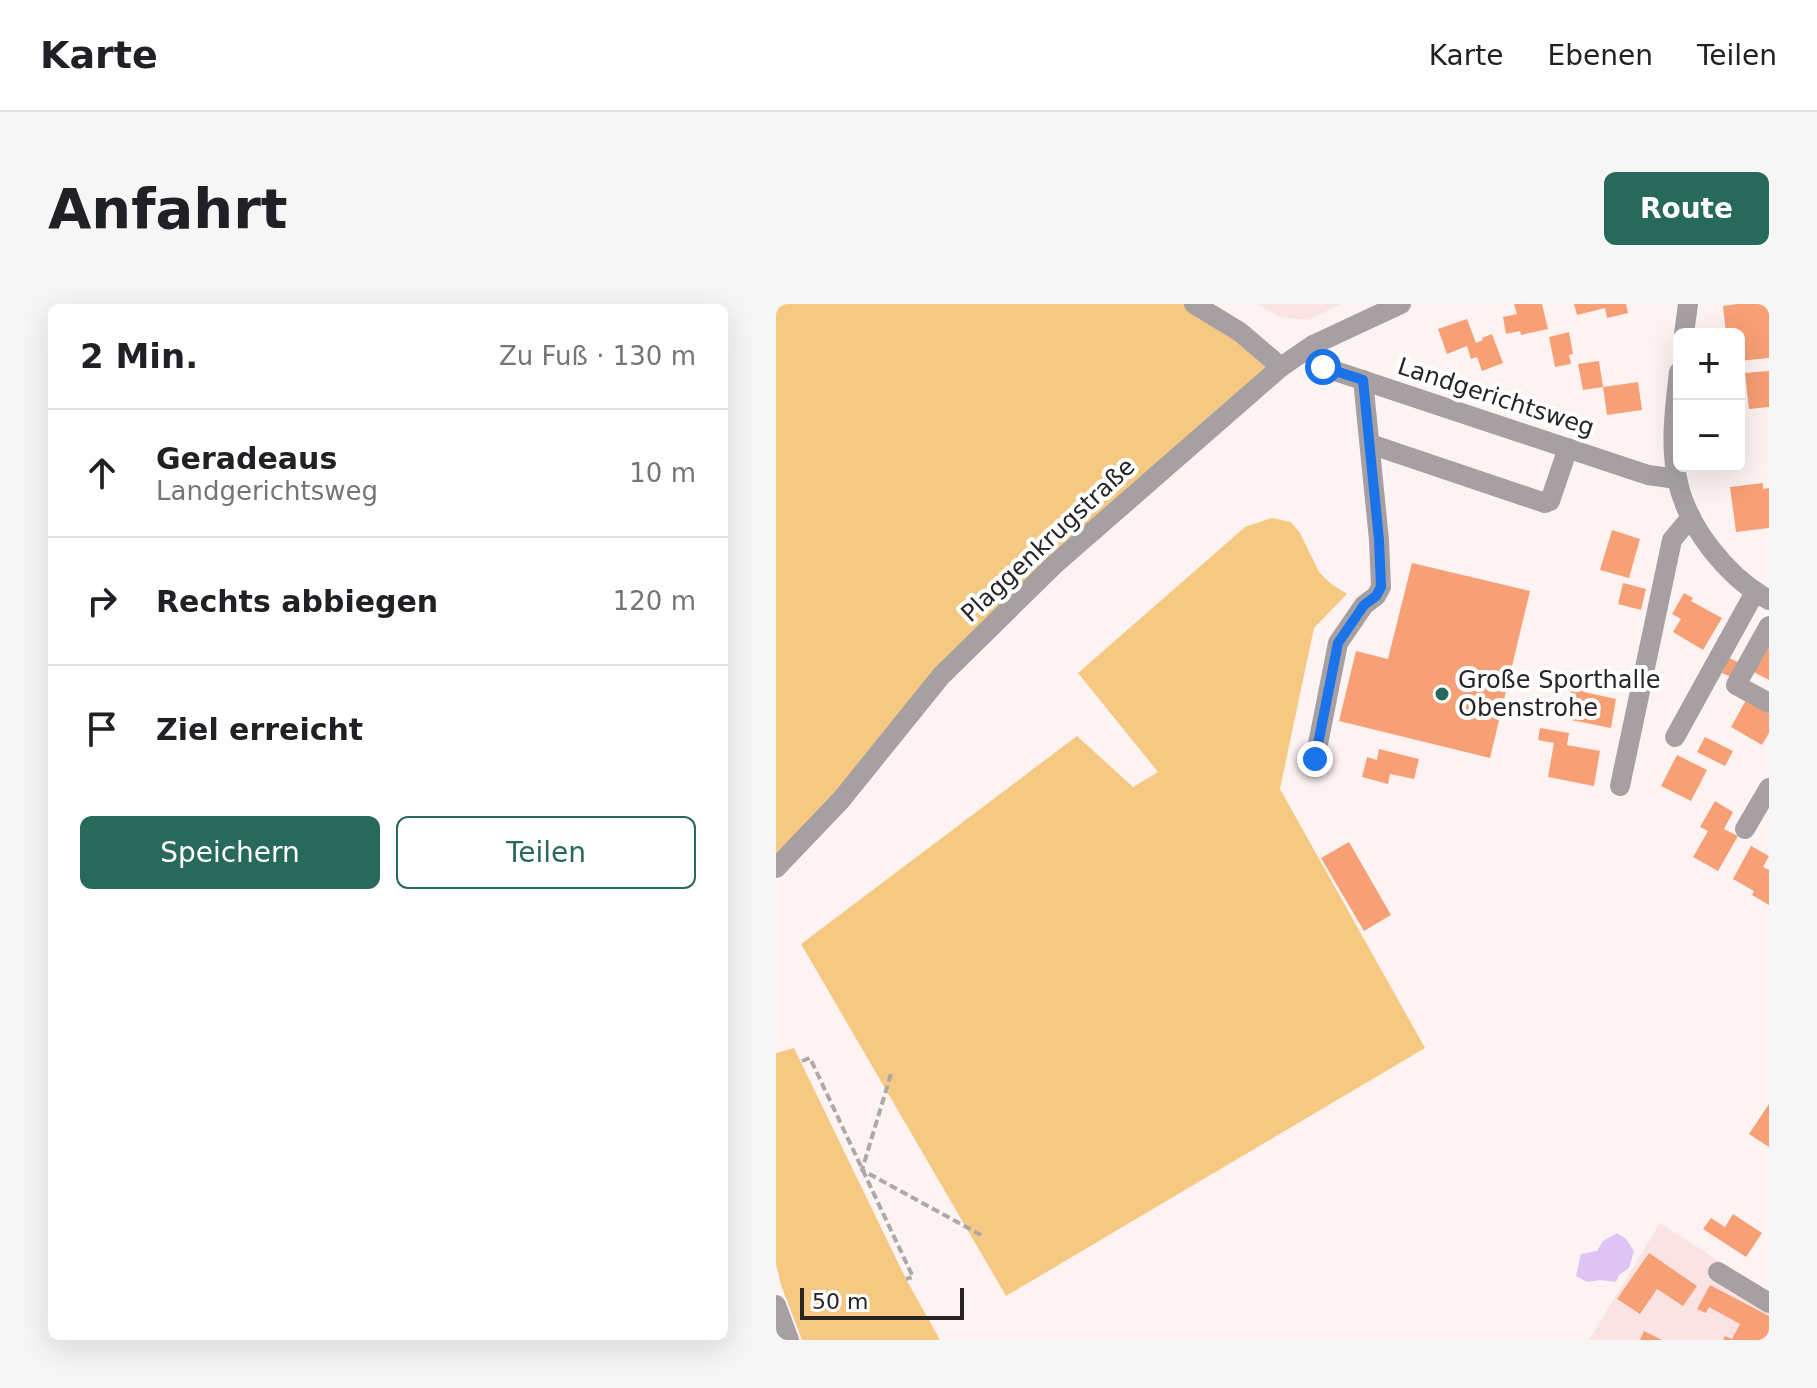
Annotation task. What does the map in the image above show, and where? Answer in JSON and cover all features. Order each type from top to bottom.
[{"type":"street","points":[[1194,304],[1240,332],[1281,367]]},
{"type":"street","name":"Plaggenkrugstraße","points":[[776,868],[841,800],[941,676],[1054,565],[1281,367],[1313,345],[1401,304]]},
{"type":"street","points":[[1685,328],[1688,304]]},
{"type":"street","name":"Landgerichtsweg","points":[[1313,345],[1323,367],[1648,475],[1677,479]]},
{"type":"street","points":[[1315,759],[1338,643],[1364,605],[1376,596],[1381,587],[1363,380]]},
{"type":"street","points":[[1675,737],[1762,596],[1722,562],[1693,524],[1677,479],[1673,421],[1676,400]]},
{"type":"street","points":[[1370,444],[1545,503],[1550,501],[1555,491],[1568,448]]},
{"type":"street","points":[[1620,786],[1672,540],[1691,517]]},
{"type":"street","points":[[1769,626],[1736,685],[1769,703]]},
{"type":"street","points":[[1745,829],[1769,788]]},
{"type":"street","points":[[1718,1272],[1769,1303]]},
{"type":"street","points":[[776,1305],[789,1340]]},
{"type":"path","points":[[802,1061],[810,1058],[913,1277],[906,1279]]},
{"type":"path","points":[[862,1170],[891,1074]]},
{"type":"path","points":[[862,1170],[981,1235]]},
{"type":"shaded area","points":[[776,304],[1194,304],[1281,367],[1054,565],[776,868]]},
{"type":"shaded area","points":[[1257,304],[1341,304],[1309,320],[1280,317]]},
{"type":"shaded area","points":[[1272,518],[1291,522],[1300,533],[1319,572],[1347,594],[1314,628],[1280,789],[1425,1048],[1006,1296],[801,944],[1077,736],[1133,787],[1158,772],[1078,673],[1245,527]]},
{"type":"shaded area","points":[[794,1048],[906,1279],[940,1340],[802,1340],[776,1264],[776,1053]]},
{"type":"shaded area","points":[[1660,1223],[1769,1293],[1769,1340],[1589,1340]]},
{"type":"shaded area","points":[[1617,1233],[1626,1239],[1634,1251],[1629,1268],[1619,1275],[1616,1282],[1587,1282],[1576,1276],[1581,1254],[1597,1251],[1603,1241]]},
{"type":"building","points":[[1514,304],[1542,304],[1548,329],[1521,335],[1520,331],[1506,334],[1503,317],[1517,314]]},
{"type":"building","points":[[1574,304],[1626,304],[1628,313],[1607,318],[1605,308],[1577,315]]},
{"type":"building","points":[[1769,304],[1769,358],[1745,360],[1745,328],[1725,328],[1723,306]]},
{"type":"building","points":[[1467,319],[1476,343],[1492,334],[1503,363],[1482,371],[1477,357],[1471,359],[1467,346],[1447,354],[1438,329]]},
{"type":"building","points":[[1569,332],[1573,354],[1569,355],[1571,364],[1555,367],[1549,337]]},
{"type":"building","points":[[1599,361],[1603,387],[1583,390],[1578,364]]},
{"type":"building","points":[[1769,371],[1769,407],[1749,409],[1745,373]]},
{"type":"building","points":[[1638,382],[1642,410],[1607,415],[1603,387]]},
{"type":"building","points":[[1763,483],[1763,489],[1769,488],[1769,528],[1736,532],[1730,487]]},
{"type":"building","points":[[1612,530],[1640,539],[1629,578],[1600,570]]},
{"type":"building","name":"Große Sporthalle Obenstrohe","points":[[1412,563],[1530,591],[1490,758],[1339,721],[1356,651],[1388,659]]},
{"type":"building","points":[[1623,583],[1646,589],[1641,610],[1618,604]]},
{"type":"building","points":[[1684,593],[1693,598],[1691,601],[1722,618],[1703,650],[1673,632],[1681,619],[1672,614]]},
{"type":"building","points":[[1769,646],[1769,680],[1750,670]]},
{"type":"building","points":[[1729,658],[1738,662],[1732,677],[1722,673]]},
{"type":"building","points":[[1557,676],[1586,681],[1584,692],[1616,699],[1611,728],[1566,719],[1571,690],[1555,687]]},
{"type":"building","points":[[1746,700],[1769,714],[1769,733],[1762,745],[1731,727]]},
{"type":"building","points":[[1540,728],[1569,733],[1567,745],[1600,751],[1594,786],[1548,777],[1554,743],[1538,740]]},
{"type":"building","points":[[1705,737],[1733,751],[1725,766],[1697,752]]},
{"type":"building","points":[[1379,749],[1419,759],[1414,779],[1390,774],[1388,784],[1362,777],[1367,757],[1377,760]]},
{"type":"building","points":[[1677,755],[1707,770],[1691,801],[1661,786]]},
{"type":"building","points":[[1715,801],[1733,812],[1724,829],[1738,836],[1718,871],[1693,857],[1708,831],[1700,827]]},
{"type":"building","points":[[1349,842],[1391,915],[1364,931],[1321,858]]},
{"type":"building","points":[[1751,846],[1769,856],[1763,867],[1769,870],[1769,905],[1752,895],[1754,891],[1733,879]]},
{"type":"building","points":[[1769,1104],[1769,1147],[1749,1134]]},
{"type":"building","points":[[1733,1214],[1762,1233],[1746,1257],[1703,1229],[1711,1218],[1725,1227]]},
{"type":"building","points":[[1649,1253],[1697,1286],[1683,1306],[1657,1289],[1640,1314],[1617,1299]]},
{"type":"building","points":[[1710,1285],[1769,1316],[1769,1340],[1723,1340],[1725,1336],[1732,1339],[1740,1324],[1709,1307],[1706,1313],[1697,1309]]},
{"type":"building","points":[[1644,1331],[1662,1340],[1640,1340]]},
{"type":"place","name":"Große Sporthalle Obenstrohe","points":[[1442,694]]},
{"type":"route","points":[[1315,759],[1338,643],[1364,605],[1376,596],[1381,587],[1363,380],[1323,367]]}]
